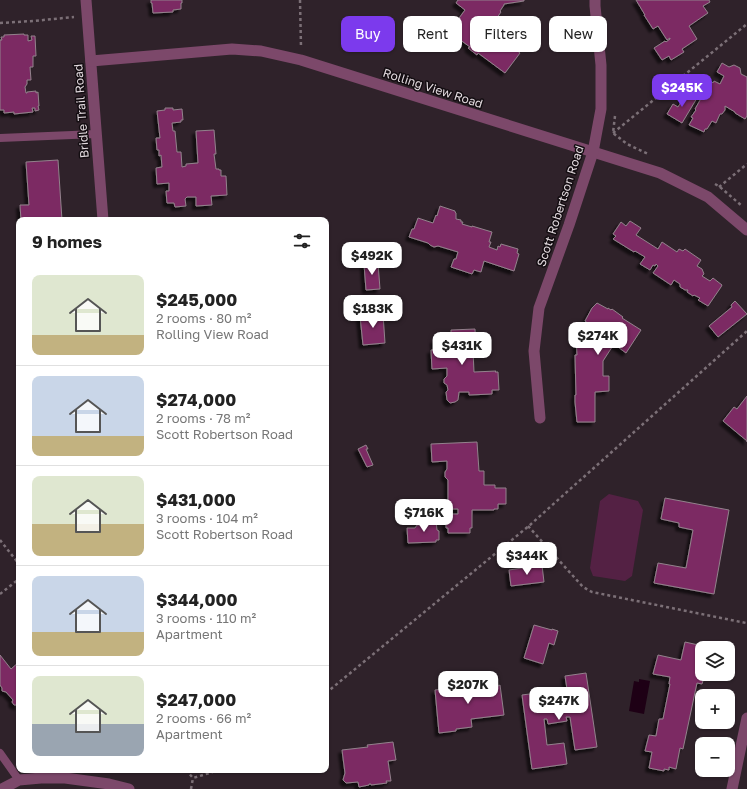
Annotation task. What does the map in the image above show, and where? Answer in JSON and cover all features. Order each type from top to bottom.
[{"type":"street","name":"Bridle Trail Road","points":[[86,0],[103,217]]},
{"type":"street","name":"Scott Robertson Road","points":[[540,418],[534,351],[539,308],[593,152],[601,109],[601,65],[595,0]]},
{"type":"street","name":"Rolling View Road","points":[[90,61],[232,49],[261,51],[301,60],[660,173],[708,197],[747,230]]},
{"type":"street","points":[[732,789],[745,741],[747,718]]},
{"type":"street","points":[[2,789],[20,780],[41,778],[65,778],[109,784],[128,789]]},
{"type":"lane","points":[[0,138],[96,134]]},
{"type":"lane","points":[[0,753],[20,780]]},
{"type":"path","points":[[300,0],[301,60]]},
{"type":"path","points":[[0,23],[87,16]]},
{"type":"path","points":[[613,133],[747,24]]},
{"type":"path","points":[[613,133],[615,110]]},
{"type":"path","points":[[613,133],[627,144],[648,154]]},
{"type":"path","points":[[708,197],[747,164]]},
{"type":"path","points":[[713,183],[720,187],[747,211]]},
{"type":"path","points":[[329,691],[528,526],[747,331]]},
{"type":"path","points":[[528,526],[583,587],[592,592],[746,623]]},
{"type":"path","points":[[0,540],[16,560]]},
{"type":"path","points":[[0,594],[16,581]]},
{"type":"path","points":[[189,773],[193,778]]},
{"type":"path","points":[[193,778],[209,773]]},
{"type":"path","points":[[191,789],[193,778]]},
{"type":"shaded area","points":[[609,494],[638,501],[643,510],[632,576],[625,581],[593,576],[590,568],[600,501]]},
{"type":"shaded area","points":[[639,679],[650,681],[644,714],[629,711],[634,681],[639,682]]},
{"type":"building","points":[[151,0],[182,0],[181,9],[173,10],[173,12],[153,13]]},
{"type":"building","points":[[458,0],[524,0],[504,4],[498,16],[470,16],[470,47],[462,41],[462,16],[461,16],[465,10],[456,3]]},
{"type":"building","points":[[636,0],[709,0],[710,2],[703,6],[708,13],[689,26],[697,39],[682,49],[684,52],[671,60],[669,56],[662,60],[654,48],[665,41],[666,42],[670,38],[667,40],[658,26],[653,29]]},
{"type":"building","points":[[4,35],[28,35],[28,41],[32,40],[31,36],[35,36],[36,56],[33,56],[33,67],[30,67],[31,80],[27,80],[25,87],[26,93],[38,92],[39,110],[35,111],[35,108],[32,108],[33,112],[14,114],[14,112],[4,113],[4,110],[0,110],[0,40],[2,40],[1,37],[4,37]]},
{"type":"building","points":[[473,52],[520,53],[505,73],[478,53],[477,55]]},
{"type":"building","points":[[722,63],[729,67],[734,65],[740,68],[741,74],[747,77],[747,116],[745,119],[725,106],[725,110],[722,114],[720,114],[716,123],[712,121],[704,132],[689,125],[693,118],[691,117],[711,81],[713,83],[714,81],[720,84],[724,76],[717,72]]},
{"type":"building","points":[[687,92],[697,98],[682,123],[667,114],[673,104],[678,107]]},
{"type":"building","points":[[165,108],[173,108],[173,110],[182,109],[183,120],[181,120],[181,122],[172,123],[173,131],[175,131],[177,152],[181,152],[182,167],[186,166],[186,164],[198,163],[196,131],[214,130],[216,154],[214,154],[216,169],[221,170],[221,176],[226,176],[227,195],[211,196],[212,205],[196,206],[196,197],[187,197],[185,199],[186,206],[175,207],[174,203],[167,203],[166,191],[169,191],[169,183],[157,184],[156,168],[162,167],[161,155],[159,156],[159,150],[157,150],[156,138],[160,138],[157,111],[165,110]]},
{"type":"building","points":[[58,160],[62,217],[21,217],[20,205],[29,205],[26,162]]},
{"type":"building","points":[[440,206],[455,211],[456,219],[461,220],[461,222],[463,222],[462,224],[492,232],[489,247],[497,250],[498,246],[500,247],[501,244],[518,249],[517,253],[519,254],[514,271],[484,261],[481,272],[474,270],[472,274],[451,267],[458,252],[438,246],[434,247],[428,243],[409,237],[418,218],[433,223]]},
{"type":"building","points":[[630,221],[641,228],[636,235],[658,249],[662,242],[677,252],[679,249],[683,251],[685,249],[701,260],[697,266],[702,269],[704,274],[702,276],[710,281],[713,278],[722,285],[708,306],[698,300],[700,298],[694,295],[693,296],[687,292],[688,290],[680,287],[680,284],[674,280],[671,285],[653,273],[658,266],[656,264],[655,266],[653,265],[650,270],[640,264],[645,257],[613,239],[616,236],[613,234],[621,222],[626,226]]},
{"type":"building","points":[[378,263],[380,289],[366,290],[364,264]]},
{"type":"building","points":[[735,301],[747,314],[718,337],[709,326],[732,307],[731,305]]},
{"type":"building","points":[[597,303],[608,309],[612,309],[623,317],[622,318],[641,330],[626,353],[614,344],[603,361],[603,376],[609,376],[609,391],[595,392],[595,422],[577,422],[575,402],[575,355],[577,355],[576,333],[583,332],[589,324],[585,321],[592,308]]},
{"type":"building","points":[[383,314],[385,343],[363,345],[360,316]]},
{"type":"building","points":[[475,329],[476,350],[473,350],[474,372],[498,372],[499,390],[492,390],[492,394],[469,395],[469,392],[459,392],[458,400],[450,403],[447,400],[447,385],[444,383],[444,379],[447,376],[447,368],[432,369],[431,350],[435,350],[434,340],[451,341],[451,330]]},
{"type":"building","points":[[747,396],[747,441],[723,421],[734,407],[737,409]]},
{"type":"building","points":[[477,442],[479,471],[484,471],[484,485],[495,485],[495,488],[506,488],[506,504],[498,504],[498,509],[494,510],[472,510],[472,528],[470,528],[470,533],[448,533],[448,528],[446,528],[446,514],[458,514],[458,509],[448,509],[448,480],[445,477],[447,461],[432,462],[431,444]]},
{"type":"building","points":[[366,445],[368,449],[366,449],[373,465],[367,467],[358,449]]},
{"type":"building","points":[[665,498],[729,510],[714,594],[654,583],[658,563],[686,568],[693,530],[679,527],[679,523],[661,519]]},
{"type":"building","points":[[436,520],[437,530],[439,531],[439,540],[436,540],[436,542],[408,543],[407,528],[415,528],[417,525],[427,527],[426,521]]},
{"type":"building","points":[[542,565],[544,582],[511,586],[509,570]]},
{"type":"building","points":[[534,625],[558,631],[554,645],[549,643],[543,664],[524,658]]},
{"type":"building","points":[[685,642],[695,644],[695,681],[703,681],[702,684],[697,683],[695,689],[683,749],[680,748],[676,769],[669,767],[669,770],[664,769],[664,771],[649,768],[652,752],[645,751],[649,735],[656,736],[659,719],[663,719],[670,684],[670,677],[653,674],[658,655],[681,660]]},
{"type":"building","points":[[0,655],[11,669],[16,665],[16,705],[14,705],[12,702],[13,700],[6,692],[2,691],[0,685]]},
{"type":"building","points":[[586,673],[597,747],[575,750],[570,717],[566,717],[567,721],[548,724],[547,719],[544,719],[547,745],[564,743],[567,764],[532,769],[522,695],[567,689],[565,676]]},
{"type":"building","points":[[497,680],[498,686],[500,685],[504,715],[471,719],[472,727],[439,733],[435,690],[483,684],[482,682]]},
{"type":"building","points":[[393,742],[396,760],[388,761],[391,781],[386,781],[387,783],[369,784],[359,787],[358,782],[346,783],[343,780],[345,773],[342,750]]}]
